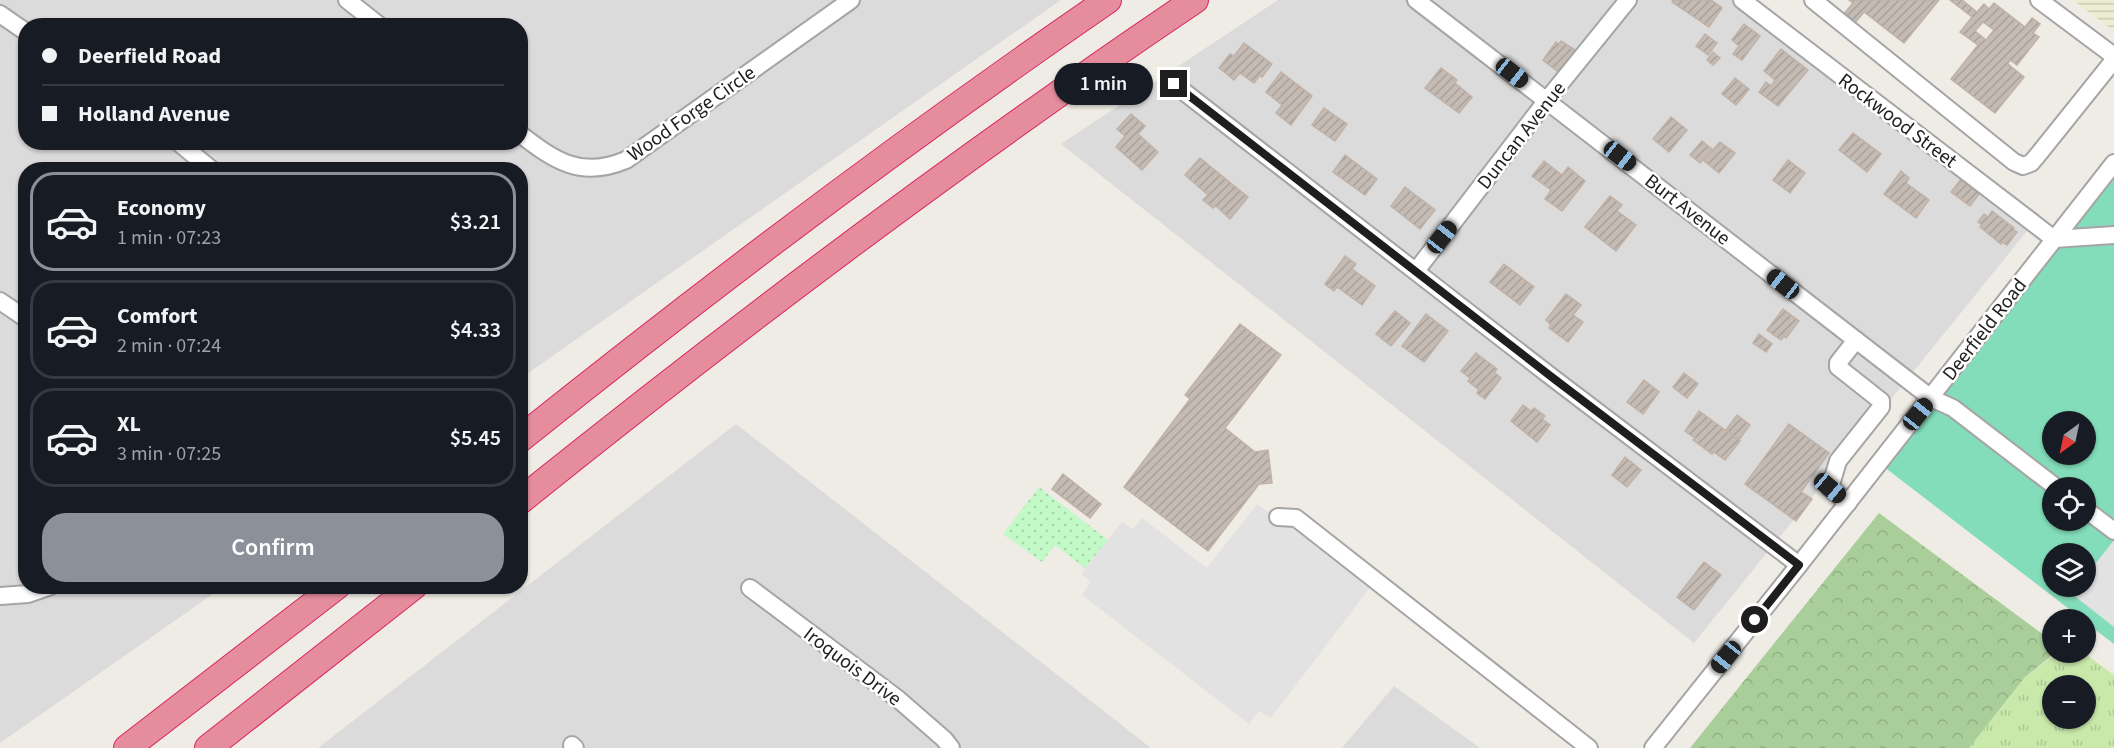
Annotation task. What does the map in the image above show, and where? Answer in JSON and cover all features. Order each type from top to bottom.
[{"type":"highway","points":[[528,433],[711,288],[885,158],[1107,0]]},
{"type":"highway","points":[[528,495],[736,330],[852,243],[1019,121],[1195,0]]},
{"type":"highway","points":[[127,748],[327,594]]},
{"type":"highway","points":[[207,748],[404,594]]},
{"type":"street","points":[[347,0],[370,18]]},
{"type":"street","name":"Wood Forge Circle","points":[[528,140],[567,165],[591,168],[615,165],[626,160],[851,0]]},
{"type":"street","name":"Burt Avenue","points":[[1416,0],[1931,398],[1953,408],[2043,477]]},
{"type":"street","name":"Duncan Avenue","points":[[1416,271],[1547,100],[1628,0]]},
{"type":"street","name":"Rockwood Street","points":[[1742,0],[2054,239]]},
{"type":"street","points":[[1813,0],[2014,162],[2023,166],[2031,163],[2037,156],[2114,58],[2039,0]]},
{"type":"street","points":[[0,14],[18,26]]},
{"type":"street","points":[[1174,84],[1799,565]]},
{"type":"street","points":[[188,150],[202,162]]},
{"type":"street","name":"Deerfield Road","points":[[1653,748],[2114,163]]},
{"type":"street","points":[[2054,239],[2114,235]]},
{"type":"street","points":[[0,301],[18,313]]},
{"type":"street","points":[[1848,503],[1830,488],[1838,461],[1881,407],[1881,401],[1838,367],[1838,363],[1856,340]]},
{"type":"street","points":[[2096,517],[2114,531]]},
{"type":"street","points":[[1278,518],[1296,518],[1589,748]]},
{"type":"street","name":"Iroquois Drive","points":[[750,588],[898,699],[944,739],[951,748]]},
{"type":"street","points":[[0,596],[28,594]]},
{"type":"shaded area","points":[[0,0],[1061,0],[528,373],[528,162],[18,162],[18,594],[213,594],[0,743]]},
{"type":"shaded area","points":[[1278,0],[1753,0],[2040,215],[1694,643],[1061,144]]},
{"type":"shaded area","points":[[736,424],[1151,748],[318,748],[517,594],[528,594],[528,585]]},
{"type":"shaded area","points":[[1257,504],[1267,511],[1273,509],[1371,586],[1271,718],[1259,711],[1249,724],[1082,595],[1091,582],[1081,574],[1122,522],[1133,529],[1142,518],[1207,568]]},
{"type":"shaded area","points":[[2114,540],[2114,627],[2096,613],[2096,609],[2091,609],[2076,597],[2096,597],[2096,563]]},
{"type":"shaded area","points":[[1394,686],[1480,748],[1342,748]]},
{"type":"green space","points":[[2073,0],[2114,0],[2114,31]]},
{"type":"green space","points":[[2114,163],[2114,644],[2096,630],[2096,609],[2069,609],[2053,597],[2096,597],[2096,543],[2042,543],[2042,588],[1879,463]]},
{"type":"green space","points":[[1039,487],[1108,540],[1085,568],[1055,545],[1042,562],[1003,534]]},
{"type":"green space","points":[[1879,513],[2042,634],[2042,663],[2025,677],[1969,748],[1690,748]]},
{"type":"green space","points":[[2096,662],[2114,675],[2114,748],[1969,748],[2025,677],[2044,663]]},
{"type":"building","points":[[1673,0],[1711,0],[1722,8],[1709,27],[1672,2]]},
{"type":"building","points":[[1849,0],[1939,0],[1904,43],[1864,12],[1855,23],[1844,14],[1853,3]]},
{"type":"building","points":[[1950,0],[1962,0],[1977,12],[1984,4],[1989,9],[1994,3],[2025,27],[2032,18],[2040,24],[2033,33],[2039,37],[2017,65],[2010,60],[2008,64],[2024,77],[1995,113],[1951,79],[1978,45],[1960,32],[1972,17]],"holes":[[[1983,22],[1994,30],[1986,40],[1975,31]]]},
{"type":"building","points":[[1744,24],[1760,36],[1742,60],[1733,54],[1739,46],[1732,40]]},
{"type":"building","points":[[1705,34],[1717,43],[1708,55],[1696,46]]},
{"type":"building","points":[[1561,41],[1575,50],[1572,54],[1575,56],[1561,74],[1543,60],[1556,42],[1559,44]]},
{"type":"building","points":[[1244,43],[1272,64],[1254,83],[1240,73],[1234,80],[1219,68],[1230,54],[1234,56]]},
{"type":"building","points":[[1781,49],[1808,70],[1778,106],[1759,92],[1766,82],[1771,86],[1775,80],[1764,71]]},
{"type":"building","points":[[1713,52],[1720,58],[1713,65],[1707,60]]},
{"type":"building","points":[[1441,68],[1457,80],[1455,83],[1472,97],[1459,113],[1425,88]]},
{"type":"building","points":[[1281,72],[1312,96],[1291,125],[1276,113],[1282,105],[1266,92]]},
{"type":"building","points":[[1735,78],[1749,89],[1736,105],[1722,94]]},
{"type":"building","points":[[1324,108],[1347,124],[1335,141],[1312,125]]},
{"type":"building","points":[[1131,114],[1145,126],[1138,134],[1158,152],[1142,170],[1116,147],[1125,136],[1117,129]]},
{"type":"building","points":[[1671,117],[1687,130],[1669,152],[1653,139]]},
{"type":"building","points":[[1853,133],[1881,154],[1867,172],[1839,150]]},
{"type":"building","points":[[1702,141],[1712,149],[1700,163],[1690,155]]},
{"type":"building","points":[[1720,142],[1735,153],[1719,173],[1704,161]]},
{"type":"building","points":[[1345,155],[1377,179],[1365,195],[1333,172]]},
{"type":"building","points":[[1200,158],[1248,197],[1230,219],[1216,206],[1213,208],[1203,200],[1208,195],[1185,175]]},
{"type":"building","points":[[1788,160],[1805,173],[1790,193],[1773,180]]},
{"type":"building","points":[[1544,161],[1562,175],[1568,167],[1585,181],[1562,211],[1545,199],[1551,190],[1532,176]]},
{"type":"building","points":[[1901,171],[1909,178],[1906,183],[1929,200],[1916,218],[1884,194]]},
{"type":"building","points":[[1961,179],[1980,193],[1970,206],[1951,192]]},
{"type":"building","points":[[1405,187],[1435,210],[1420,229],[1391,206]]},
{"type":"building","points":[[1610,196],[1622,205],[1617,211],[1636,225],[1616,251],[1585,227]]},
{"type":"building","points":[[1992,211],[2017,232],[2007,245],[2002,242],[2001,244],[1980,227],[1982,225],[1978,222],[1984,214],[1988,217]]},
{"type":"building","points":[[1345,256],[1356,264],[1352,269],[1375,286],[1362,305],[1337,287],[1334,291],[1325,284]]},
{"type":"building","points":[[1504,264],[1534,287],[1520,305],[1490,282]]},
{"type":"building","points":[[1566,294],[1581,305],[1573,315],[1583,322],[1568,342],[1549,328],[1551,325],[1546,320]]},
{"type":"building","points":[[1783,309],[1799,321],[1786,338],[1784,336],[1781,340],[1767,330]]},
{"type":"building","points":[[1395,311],[1410,323],[1391,346],[1376,334]]},
{"type":"building","points":[[1426,314],[1448,331],[1424,362],[1402,346]]},
{"type":"building","points":[[1240,324],[1281,355],[1225,428],[1255,452],[1268,450],[1272,483],[1259,484],[1208,551],[1124,487],[1190,399],[1185,395]]},
{"type":"building","points":[[1759,334],[1772,344],[1766,352],[1753,343]]},
{"type":"building","points":[[1476,353],[1497,369],[1494,372],[1501,378],[1485,399],[1477,393],[1479,390],[1468,381],[1470,378],[1461,371]]},
{"type":"building","points":[[1684,373],[1698,384],[1687,398],[1673,387]]},
{"type":"building","points":[[1644,380],[1659,392],[1643,414],[1627,402]]},
{"type":"building","points":[[1523,405],[1531,411],[1534,408],[1545,416],[1542,419],[1550,425],[1537,442],[1511,421]]},
{"type":"building","points":[[1699,411],[1740,441],[1725,460],[1714,452],[1712,454],[1685,431]]},
{"type":"building","points":[[1737,415],[1750,425],[1739,440],[1726,430]]},
{"type":"building","points":[[1789,424],[1829,453],[1801,492],[1812,499],[1796,521],[1745,484]]},
{"type":"building","points":[[1625,457],[1641,470],[1627,487],[1612,475]]},
{"type":"building","points":[[1063,474],[1101,504],[1090,518],[1052,489]]},
{"type":"building","points":[[1704,562],[1721,575],[1694,610],[1677,597]]},
{"type":"route","points":[[1174,84],[1553,378],[1799,565],[1755,620]]}]
